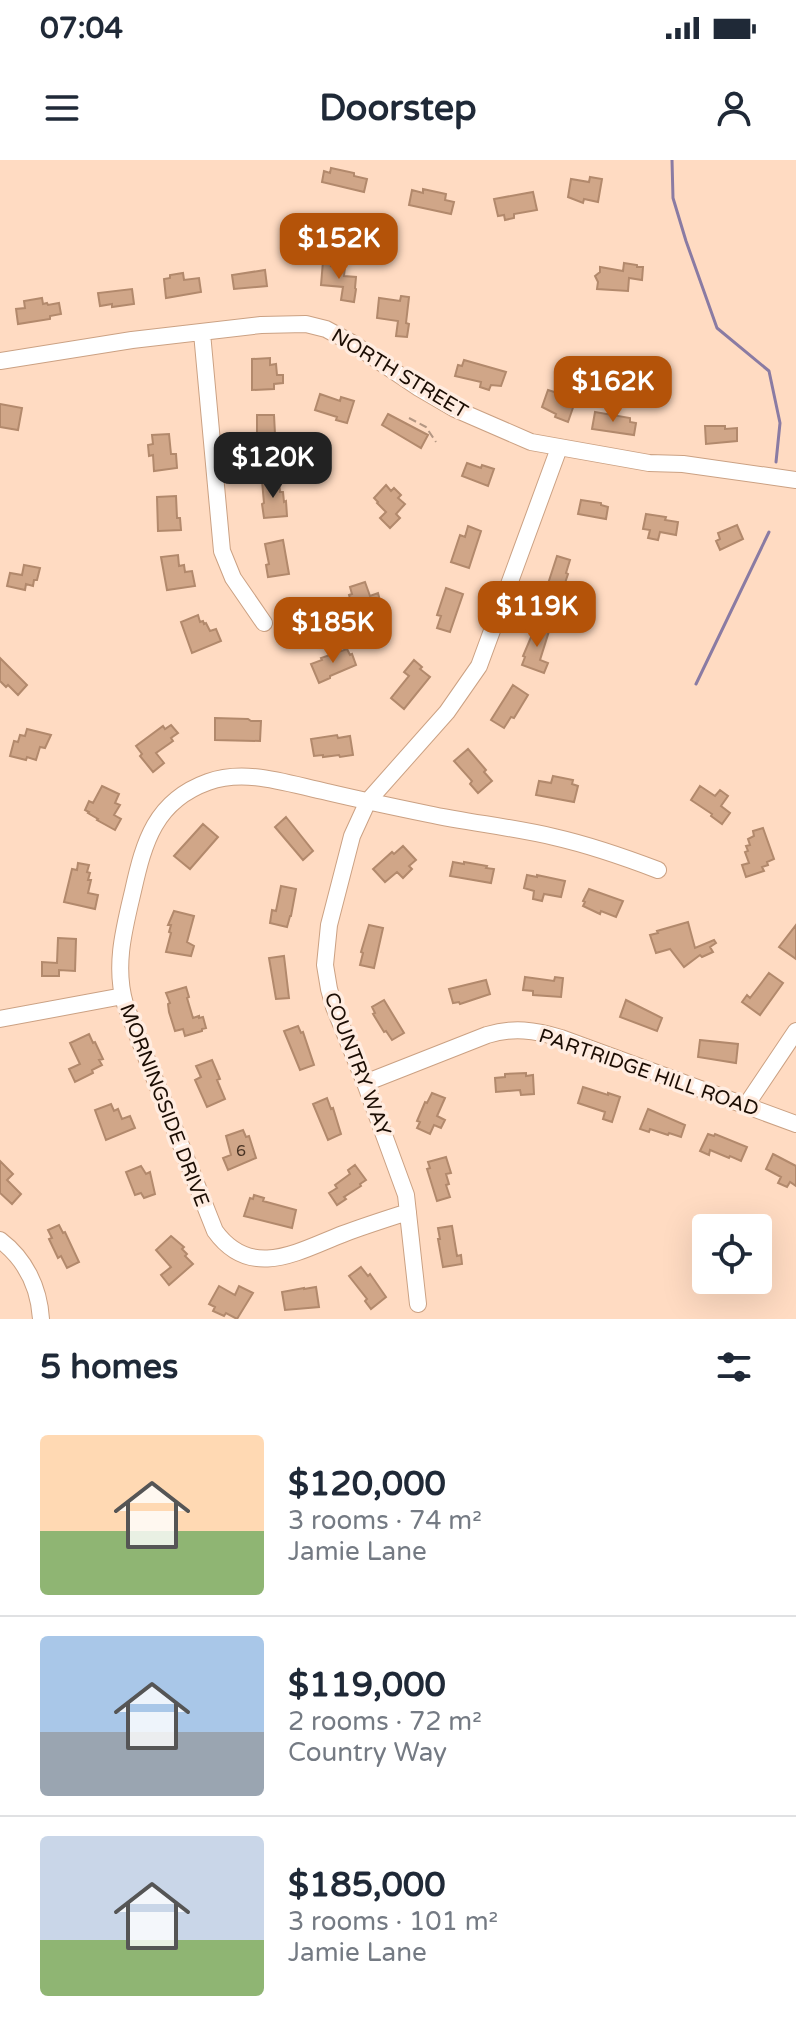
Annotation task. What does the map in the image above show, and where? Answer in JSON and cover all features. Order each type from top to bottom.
[{"type":"street","name":"NORTH STREET","points":[[0,361],[132,340],[306,324],[326,329],[352,343],[455,409],[531,442],[649,463],[683,464],[796,480]]},
{"type":"street","points":[[202,333],[222,551],[233,578],[264,623]]},
{"type":"street","name":"COUNTRY WAY","points":[[418,1304],[406,1195],[334,1007],[325,965],[333,905],[352,836],[368,801],[447,712],[479,666],[559,448]]},
{"type":"street","name":"MORNINGSIDE DRIVE","points":[[408,1212],[281,1258],[256,1258],[233,1249],[219,1236],[209,1220],[123,996],[120,980],[121,941],[141,857],[152,828],[165,810],[181,796],[209,781],[241,776],[551,836],[658,870]]},
{"type":"street","points":[[0,1019],[123,996]]},
{"type":"street","name":"PARTRIDGE HILL ROAD","points":[[365,1083],[487,1035],[513,1029],[525,1030],[561,1038],[796,1124]]},
{"type":"street","points":[[747,1104],[796,1031]]},
{"type":"street","points":[[0,1240],[22,1262],[31,1277],[41,1319]]},
{"type":"path","points":[[409,418],[426,427],[436,442]]},
{"type":"building","points":[[331,168],[367,179],[364,192],[322,182],[324,171],[330,173]]},
{"type":"building","points":[[590,177],[602,179],[598,202],[584,199],[583,203],[568,197],[571,179],[589,182]]},
{"type":"building","points":[[423,189],[446,194],[445,200],[454,202],[451,214],[409,205],[412,190],[423,193]]},
{"type":"building","points":[[533,192],[537,210],[514,214],[514,218],[505,220],[504,215],[498,216],[494,199]]},
{"type":"building","points":[[323,261],[332,262],[331,266],[345,267],[344,276],[356,277],[354,302],[341,300],[343,287],[321,285]]},
{"type":"building","points":[[624,263],[643,267],[642,280],[629,278],[628,291],[597,289],[595,276],[600,272],[600,267],[623,271]]},
{"type":"building","points":[[265,270],[267,286],[234,289],[232,275]]},
{"type":"building","points":[[183,273],[184,280],[199,278],[201,292],[166,298],[164,279]]},
{"type":"building","points":[[132,289],[134,304],[100,306],[98,293]]},
{"type":"building","points":[[401,296],[409,297],[407,337],[396,336],[398,321],[377,318],[379,298],[400,301]]},
{"type":"building","points":[[42,298],[43,304],[59,303],[61,314],[18,324],[16,309],[25,308],[24,301]]},
{"type":"building","points":[[270,358],[270,365],[276,364],[277,375],[283,375],[283,383],[274,384],[274,389],[252,390],[252,359]]},
{"type":"building","points":[[464,360],[506,372],[501,386],[491,385],[489,390],[480,387],[481,382],[455,376],[458,365],[462,366]]},
{"type":"building","points":[[548,390],[576,399],[568,422],[542,407]]},
{"type":"building","points":[[320,394],[340,401],[341,397],[354,401],[347,423],[315,410]]},
{"type":"building","points":[[0,404],[22,408],[18,430],[0,427]]},
{"type":"building","points":[[595,412],[630,418],[630,422],[636,423],[634,435],[592,429]]},
{"type":"building","points":[[388,414],[428,435],[421,448],[382,425]]},
{"type":"building","points":[[257,415],[274,415],[278,447],[257,447]]},
{"type":"building","points":[[705,426],[737,428],[737,441],[706,444]]},
{"type":"building","points":[[169,434],[171,454],[176,454],[177,468],[154,471],[153,455],[149,456],[148,445],[153,444],[152,435]]},
{"type":"building","points":[[467,463],[494,469],[488,486],[462,476]]},
{"type":"building","points":[[279,479],[287,516],[264,518],[262,481]]},
{"type":"building","points":[[386,485],[401,495],[398,498],[405,504],[396,514],[400,518],[390,528],[380,518],[386,512],[374,498]]},
{"type":"building","points":[[176,496],[181,530],[158,531],[157,497]]},
{"type":"building","points":[[581,500],[608,507],[606,519],[578,514]]},
{"type":"building","points":[[646,514],[678,522],[676,535],[660,532],[658,540],[648,538],[650,530],[643,529]]},
{"type":"building","points":[[737,525],[743,539],[720,550],[716,541],[720,539],[718,533]]},
{"type":"building","points":[[468,526],[481,531],[469,568],[451,562],[460,535],[465,537]]},
{"type":"building","points":[[283,540],[289,574],[268,577],[265,544]]},
{"type":"building","points":[[178,555],[179,566],[184,565],[185,572],[192,571],[195,586],[167,590],[161,557]]},
{"type":"building","points":[[557,556],[570,560],[560,598],[545,593]]},
{"type":"building","points":[[24,565],[40,568],[33,586],[26,584],[25,590],[7,586],[10,573],[22,575]]},
{"type":"building","points":[[365,582],[370,596],[378,593],[382,608],[376,610],[377,613],[350,621],[346,607],[352,606],[350,587]]},
{"type":"building","points":[[446,588],[463,594],[450,632],[437,628],[441,616],[437,615]]},
{"type":"building","points":[[198,615],[200,622],[206,623],[210,631],[216,629],[221,641],[192,653],[181,622]]},
{"type":"building","points":[[537,623],[550,628],[540,660],[548,663],[544,673],[522,665]]},
{"type":"building","points":[[347,649],[356,665],[319,683],[311,664]]},
{"type":"building","points":[[0,658],[27,685],[18,695],[0,681]]},
{"type":"building","points":[[414,660],[430,677],[404,709],[391,698],[409,676],[404,672]]},
{"type":"building","points":[[513,685],[528,695],[504,728],[491,720]]},
{"type":"building","points":[[215,718],[261,721],[260,741],[215,740]]},
{"type":"building","points":[[171,725],[178,733],[171,738],[173,741],[156,753],[164,763],[153,772],[136,746],[163,726],[165,729]]},
{"type":"building","points":[[27,729],[51,735],[45,748],[40,747],[36,760],[10,756],[14,741],[18,742],[20,735],[25,736]]},
{"type":"building","points":[[337,735],[338,738],[350,736],[353,755],[314,756],[311,739]]},
{"type":"building","points":[[468,749],[492,781],[478,793],[454,761]]},
{"type":"building","points":[[553,776],[573,780],[572,784],[578,786],[574,802],[536,795],[539,781],[551,783]]},
{"type":"building","points":[[102,786],[119,794],[115,803],[120,805],[114,815],[121,819],[115,830],[85,810],[89,801],[93,803]]},
{"type":"building","points":[[700,786],[715,796],[720,790],[728,796],[721,806],[730,813],[722,824],[691,800]]},
{"type":"building","points":[[286,817],[313,851],[303,860],[275,827]]},
{"type":"building","points":[[203,824],[218,837],[190,869],[174,856]]},
{"type":"building","points":[[763,828],[774,859],[762,867],[764,871],[746,877],[742,865],[749,863],[745,852],[748,851],[746,846],[750,845],[748,839],[754,836],[753,831]]},
{"type":"building","points":[[403,846],[416,860],[409,866],[412,869],[403,878],[397,872],[385,882],[373,869]]},
{"type":"building","points":[[453,862],[494,869],[491,883],[450,876]]},
{"type":"building","points":[[78,863],[89,865],[88,880],[91,880],[88,893],[98,895],[95,909],[64,902],[72,869],[77,870]]},
{"type":"building","points":[[527,875],[565,881],[561,897],[544,894],[542,901],[533,899],[534,891],[524,888]]},
{"type":"building","points":[[281,886],[296,889],[287,927],[270,923]]},
{"type":"building","points":[[589,889],[623,901],[616,917],[583,906]]},
{"type":"building","points":[[174,911],[194,916],[187,942],[194,946],[191,956],[166,952],[171,933],[171,925],[168,925]]},
{"type":"building","points":[[688,922],[695,948],[714,940],[716,943],[710,947],[713,952],[700,955],[684,967],[670,949],[656,953],[650,935]]},
{"type":"building","points":[[369,925],[383,928],[374,968],[360,965]]},
{"type":"building","points":[[796,925],[796,959],[779,947]]},
{"type":"building","points":[[58,938],[76,939],[75,971],[59,970],[59,976],[42,976],[42,962],[57,963]]},
{"type":"building","points":[[284,956],[289,998],[276,999],[269,958]]},
{"type":"building","points":[[769,973],[783,983],[760,1015],[742,1002],[747,995],[750,998]]},
{"type":"building","points":[[525,977],[554,981],[555,977],[563,978],[561,997],[533,995],[533,991],[523,990]]},
{"type":"building","points":[[486,980],[490,994],[460,1004],[453,1003],[449,989]]},
{"type":"building","points":[[186,987],[193,1018],[203,1017],[206,1028],[185,1036],[183,1029],[175,1031],[166,993]]},
{"type":"building","points":[[384,1000],[404,1033],[392,1040],[373,1014],[372,1007]]},
{"type":"building","points":[[626,1000],[662,1018],[657,1031],[620,1017]]},
{"type":"building","points":[[298,1026],[314,1065],[300,1070],[284,1031]]},
{"type":"building","points":[[89,1034],[103,1059],[99,1060],[102,1065],[75,1082],[69,1069],[80,1064],[70,1043]]},
{"type":"building","points":[[700,1040],[738,1044],[736,1063],[698,1057]]},
{"type":"building","points":[[212,1060],[225,1099],[207,1107],[195,1080],[201,1077],[196,1066]]},
{"type":"building","points":[[526,1073],[526,1076],[533,1075],[534,1094],[521,1095],[520,1090],[496,1092],[495,1078]]},
{"type":"building","points":[[583,1087],[620,1097],[612,1122],[603,1119],[605,1112],[578,1103]]},
{"type":"building","points":[[432,1093],[445,1098],[437,1116],[445,1120],[441,1128],[434,1125],[430,1134],[417,1128],[420,1122],[417,1121]]},
{"type":"building","points":[[327,1098],[341,1134],[328,1140],[313,1104]]},
{"type":"building","points":[[111,1104],[114,1111],[118,1109],[122,1119],[130,1116],[135,1128],[106,1140],[95,1110]]},
{"type":"building","points":[[648,1109],[685,1125],[681,1137],[640,1129]]},
{"type":"building","points":[[243,1130],[246,1137],[249,1136],[256,1158],[228,1170],[223,1158],[231,1155],[226,1136]]},
{"type":"building","points":[[708,1134],[747,1147],[741,1161],[710,1150],[709,1155],[700,1151]]},
{"type":"building","points":[[773,1154],[796,1166],[796,1186],[790,1182],[787,1187],[778,1183],[781,1177],[766,1169]]},
{"type":"building","points":[[446,1157],[451,1173],[446,1174],[450,1197],[437,1201],[427,1169],[430,1168],[428,1162]]},
{"type":"building","points":[[0,1161],[13,1174],[7,1180],[21,1194],[12,1204],[0,1193]]},
{"type":"building","points":[[355,1165],[366,1180],[337,1205],[329,1193],[350,1174],[348,1170]]},
{"type":"building","points":[[141,1166],[146,1174],[150,1172],[155,1194],[144,1198],[141,1193],[135,1195],[126,1172]]},
{"type":"building","points":[[254,1195],[264,1198],[263,1201],[296,1210],[292,1228],[244,1216]]},
{"type":"building","points":[[59,1225],[79,1262],[67,1268],[49,1239],[52,1238],[48,1230]]},
{"type":"building","points":[[452,1226],[457,1256],[461,1255],[462,1264],[443,1267],[438,1228]]},
{"type":"building","points":[[171,1236],[184,1247],[185,1256],[193,1264],[169,1285],[161,1275],[171,1267],[156,1250]]},
{"type":"building","points":[[361,1267],[368,1276],[370,1274],[386,1297],[371,1309],[349,1276]]},
{"type":"building","points":[[219,1286],[235,1295],[239,1286],[253,1293],[237,1319],[213,1311],[215,1307],[209,1304]]},
{"type":"building","points":[[316,1287],[319,1307],[285,1310],[282,1292]]},
{"type":"waterway","points":[[672,160],[673,198],[717,328],[769,371],[780,423],[776,462]]},
{"type":"waterway","points":[[696,684],[769,532]]}]
